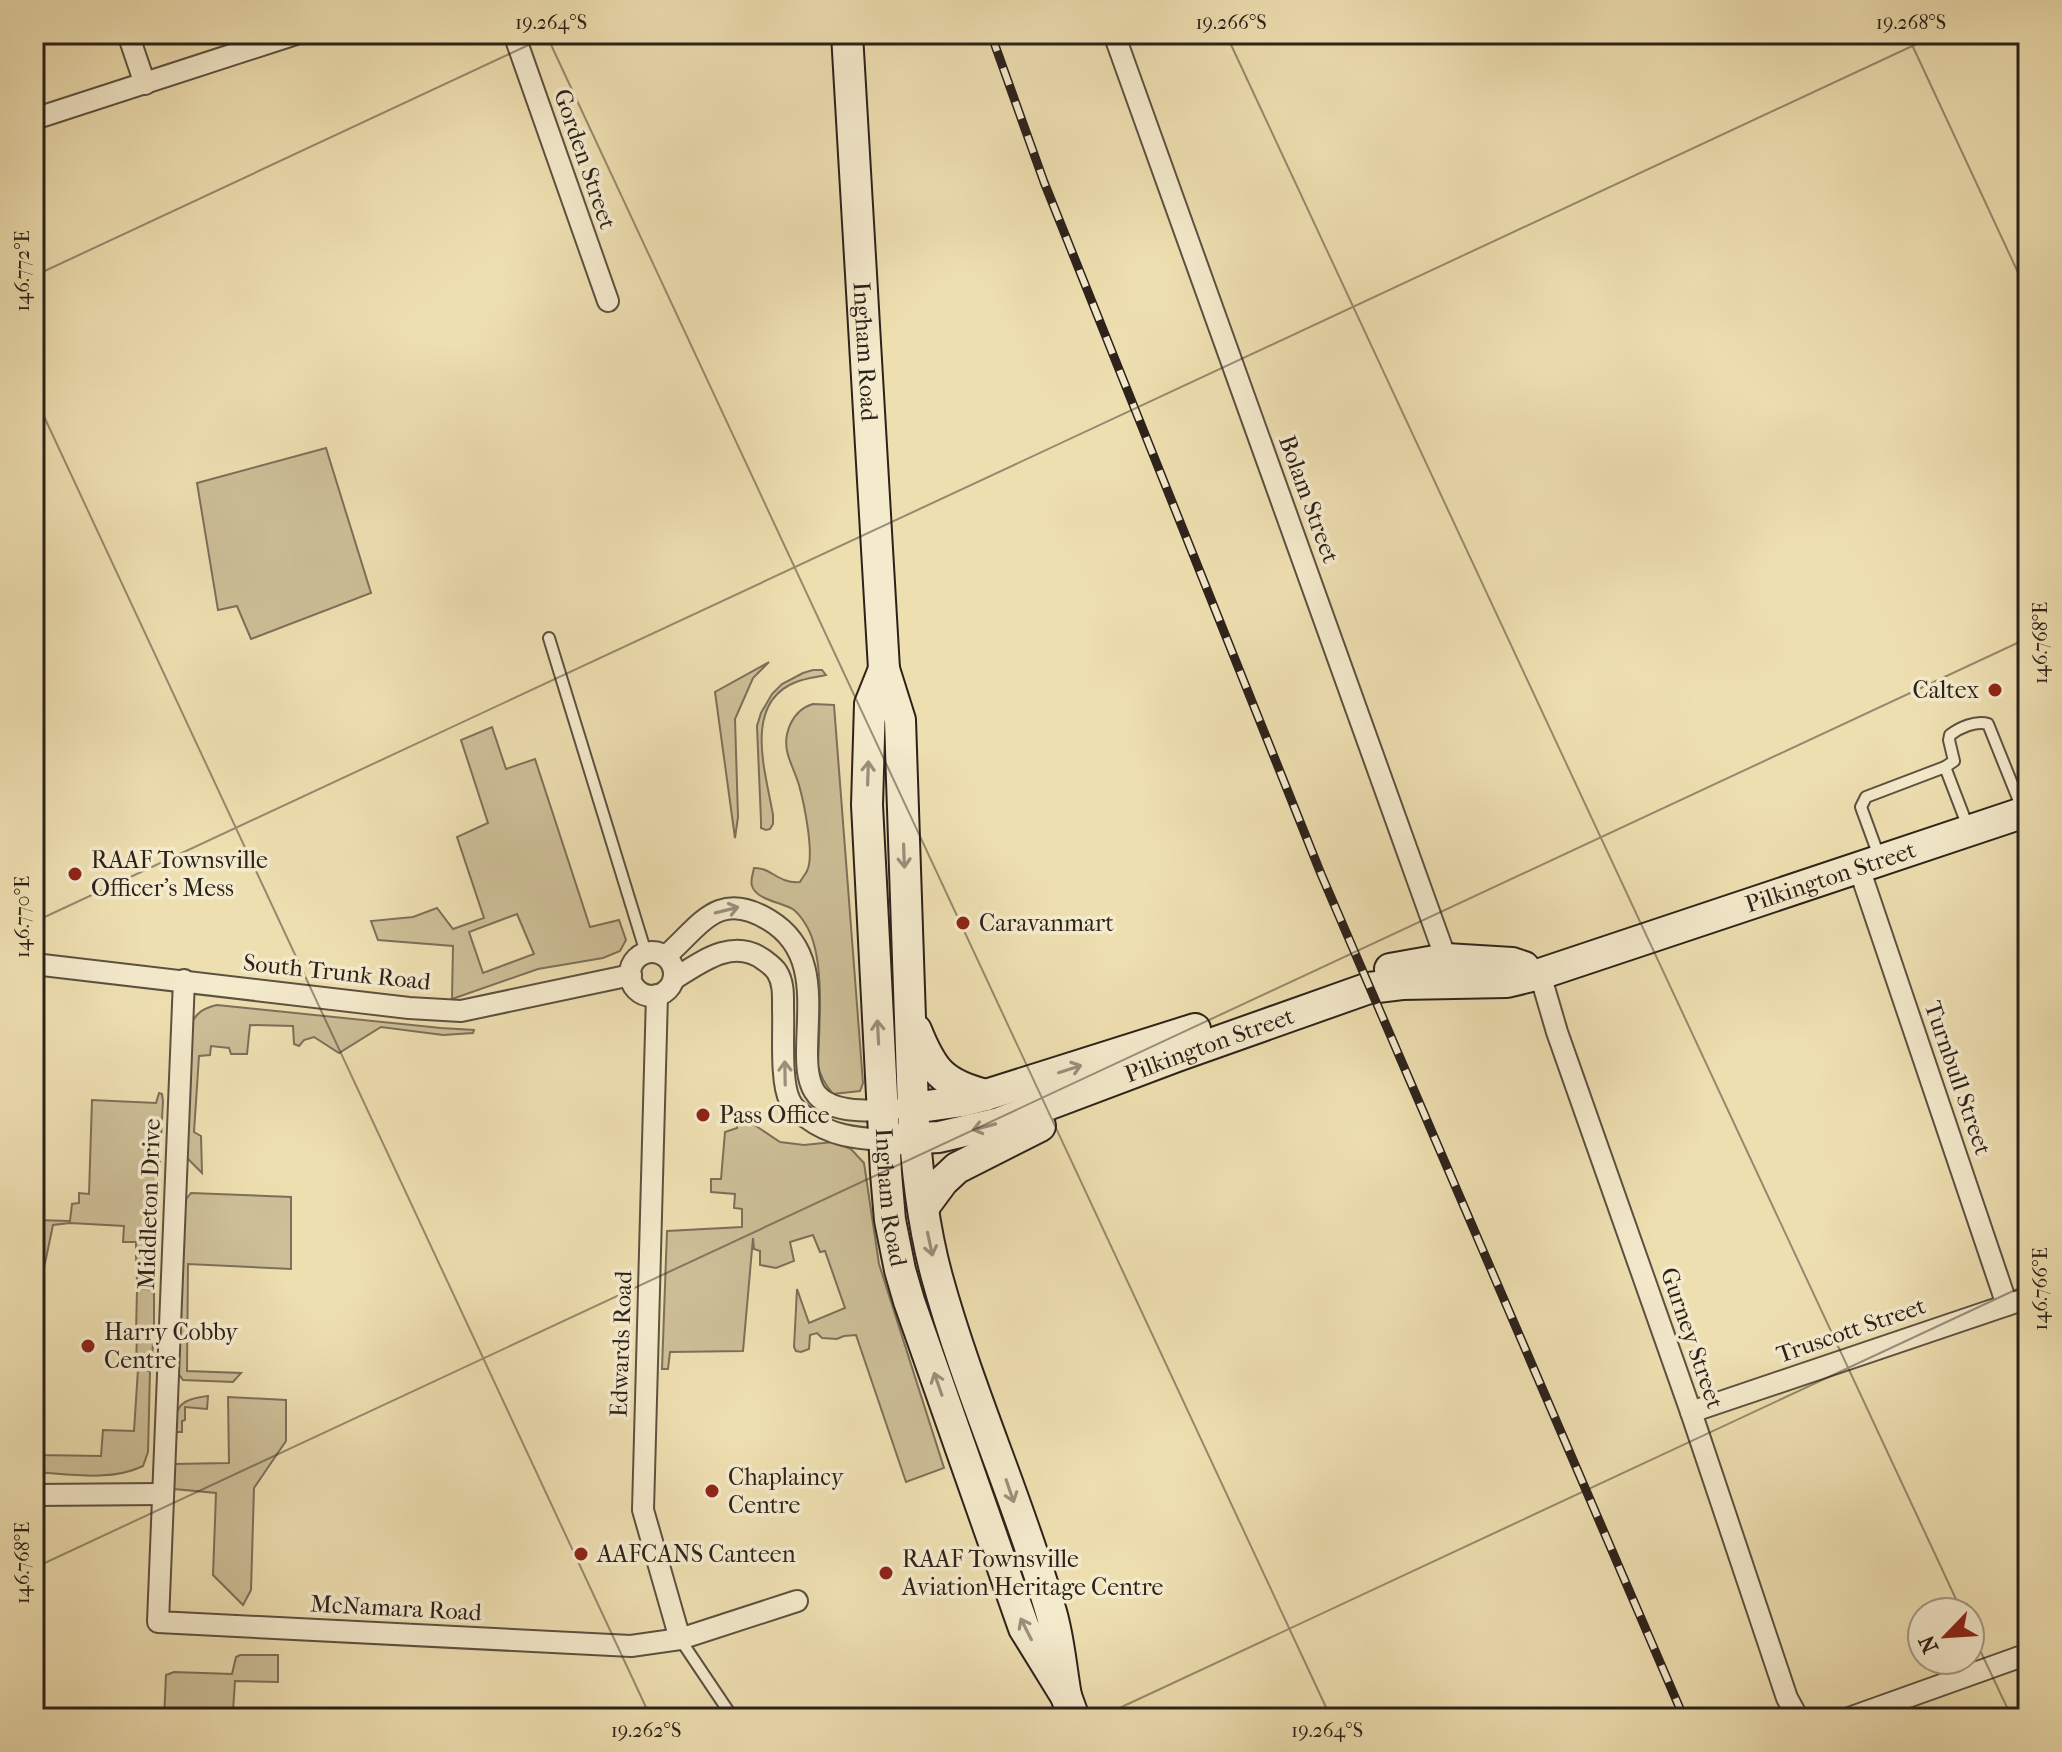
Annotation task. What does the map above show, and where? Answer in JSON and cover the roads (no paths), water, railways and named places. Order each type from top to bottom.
[{"type":"main road","name":"Ingham Road","points":[[847,34],[884,669],[900,720],[913,1108],[923,1208],[934,1266],[948,1313],[1052,1614],[1070,1707]]},
{"type":"main road","name":"Ingham Road","points":[[884,669],[870,704],[867,805],[890,1220],[909,1301],[1024,1628],[1070,1707]]},
{"type":"main road","name":"Pilkington Street","points":[[913,1108],[986,1095],[1363,975],[1446,971],[1507,982],[1540,974],[2026,812]]},
{"type":"main road","name":"Pilkington Street","points":[[883,1125],[915,1139],[999,1123],[1369,988],[1402,984],[1446,971]]},
{"type":"main road","points":[[909,1013],[934,1068],[957,1085],[986,1095]]},
{"type":"main road","points":[[923,1208],[957,1168],[1177,1056]]},
{"type":"street","points":[[128,34],[145,84]]},
{"type":"street","points":[[34,119],[296,34]]},
{"type":"street","name":"Gorden Street","points":[[514,34],[608,301]]},
{"type":"street","name":"Bolam Street","points":[[1114,34],[1446,971]]},
{"type":"street","name":"Turnbull Street","points":[[1870,865],[2007,1305]]},
{"type":"street","points":[[656,955],[671,963],[674,979],[671,987],[664,992],[649,995],[636,988],[631,975],[635,961],[656,955],[709,916],[740,907],[780,927],[799,950],[805,968],[808,985],[808,1077],[813,1089],[818,1097],[832,1105],[883,1125]]},
{"type":"street","points":[[674,979],[720,953],[735,950],[757,955],[778,973],[783,990],[785,1087],[790,1103],[817,1126],[834,1134],[850,1137],[883,1125]]},
{"type":"street","name":"South Trunk Road","points":[[34,964],[409,1008],[461,1011],[631,975]]},
{"type":"street","name":"Gurney Street","points":[[1540,974],[1562,1047],[1691,1412],[1787,1698],[1798,1718]]},
{"type":"street","name":"Middleton Drive","points":[[158,1622],[184,980]]},
{"type":"street","name":"Edwards Road","points":[[657,995],[643,1510],[680,1639]]},
{"type":"street","name":"Pilkington Street","points":[[883,1125],[913,1108]]},
{"type":"street","name":"Truscott Street","points":[[1691,1412],[2028,1298]]},
{"type":"street","points":[[34,1495],[163,1494]]},
{"type":"street","points":[[680,1639],[797,1601]]},
{"type":"street","name":"McNamara Road","points":[[158,1622],[631,1646],[680,1639]]},
{"type":"street","points":[[1849,1718],[2028,1654]]},
{"type":"lane","points":[[549,638],[656,955]]},
{"type":"lane","points":[[1870,865],[1861,807],[1866,797],[1952,763],[1950,735],[1981,722],[1988,724],[2026,812]]},
{"type":"lane","points":[[1945,767],[1970,831]]},
{"type":"lane","points":[[680,1639],[733,1718]]},
{"type":"railway","points":[[991,34],[1044,182],[1321,874],[1684,1718]]},
{"type":"place","name":"Caltex","points":[[1995,690]]},
{"type":"place","name":"RAAF Townsville Officer's Mess","points":[[75,874]]},
{"type":"place","name":"Caravanmart","points":[[963,923]]},
{"type":"place","name":"Pass Office","points":[[703,1115]]},
{"type":"place","name":"Harry Cobby Centre","points":[[88,1346]]},
{"type":"place","name":"Chaplaincy Centre","points":[[712,1491]]},
{"type":"place","name":"AAFCANS Canteen","points":[[581,1554]]},
{"type":"place","name":"RAAF Townsville Aviation Heritage Centre","points":[[886,1573]]}]
